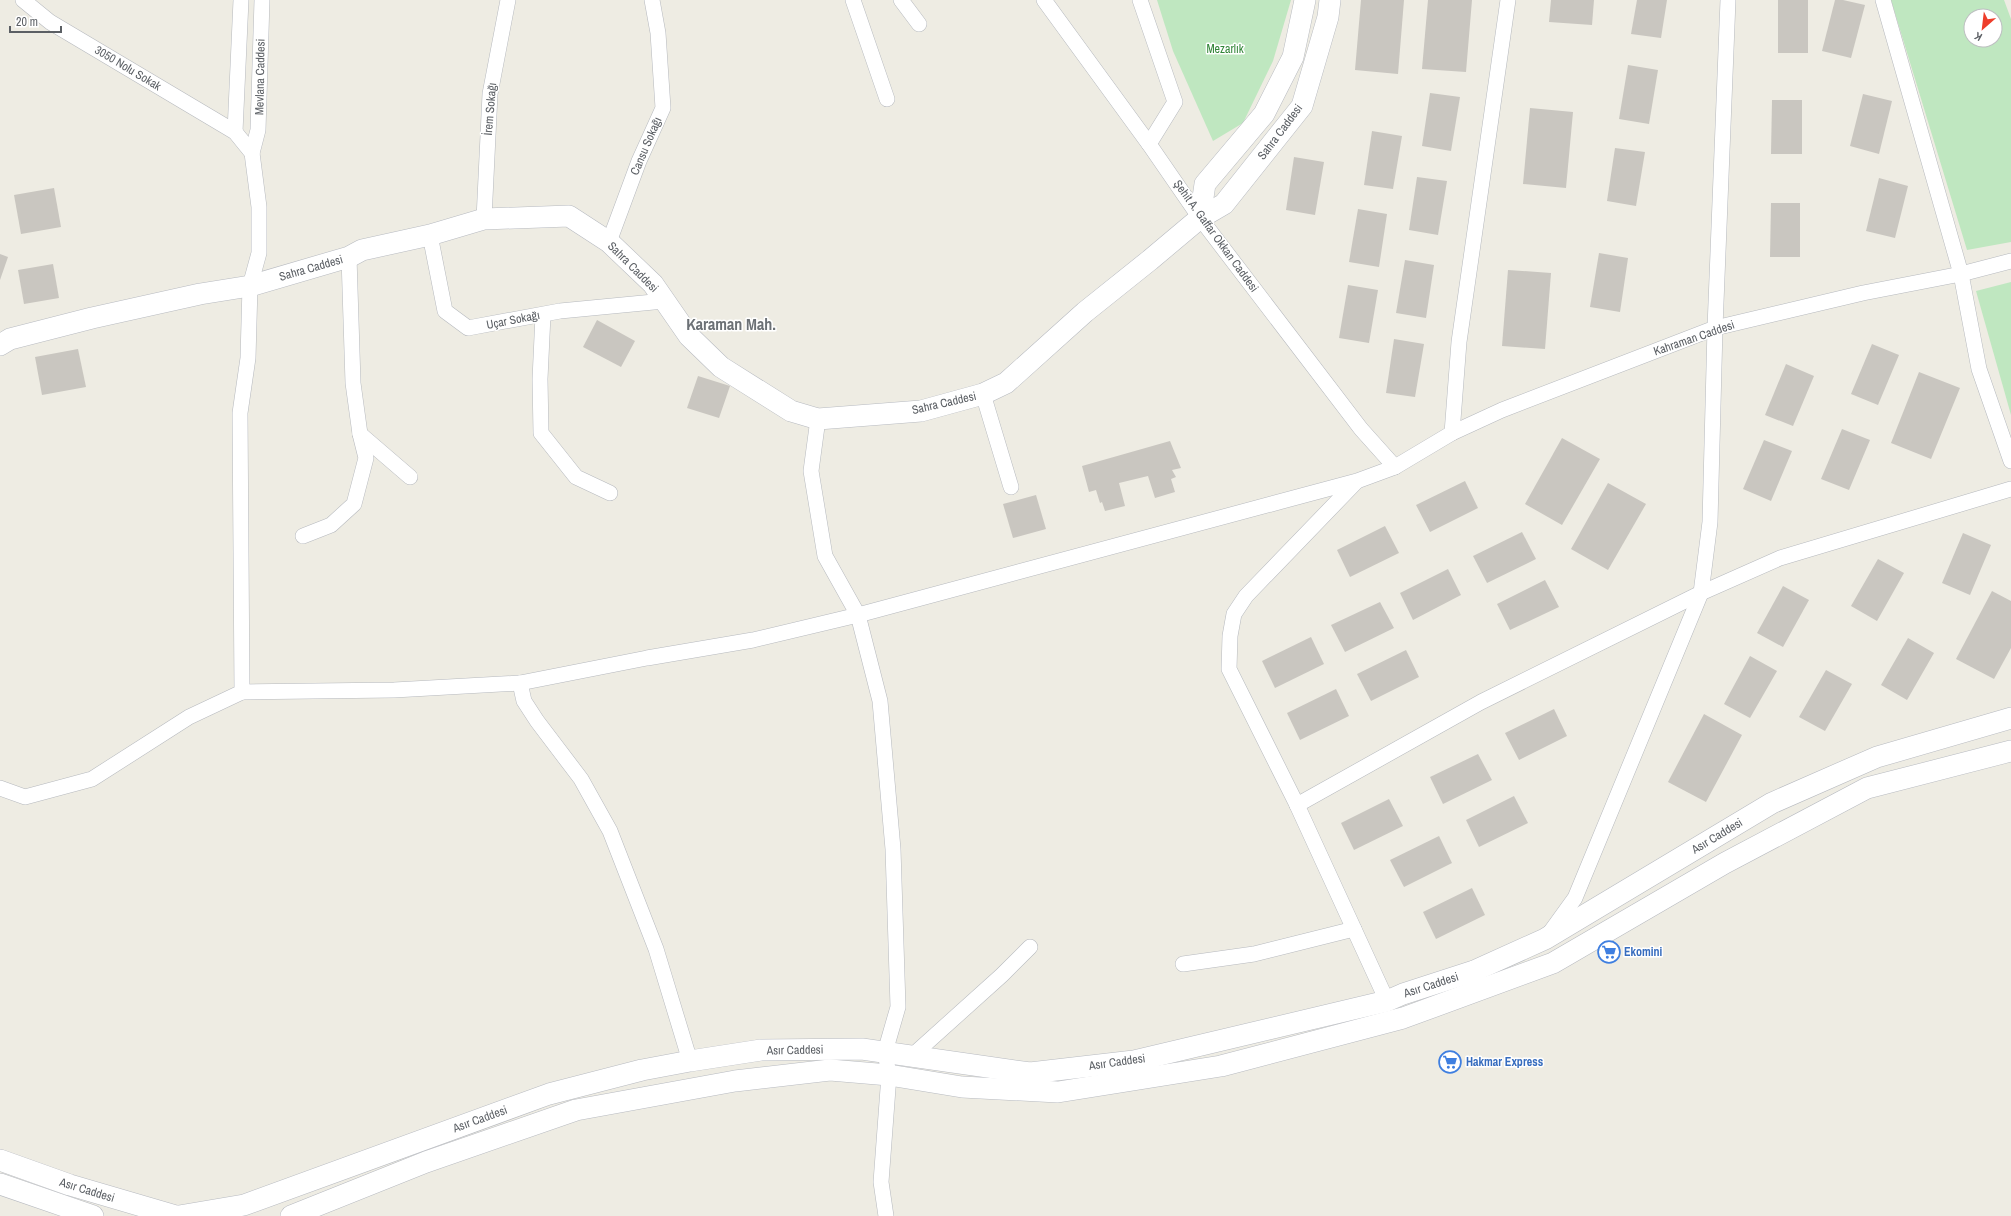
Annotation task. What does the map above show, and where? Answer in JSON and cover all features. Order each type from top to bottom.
[{"type":"street","name":"3050 Nolu Sokak","points":[[23,0],[50,22],[235,132]]},
{"type":"street","name":"Mevlana Caddesi","points":[[235,132],[241,0]]},
{"type":"street","name":"Mevlana Caddesi","points":[[252,153],[258,130],[262,0]]},
{"type":"street","name":"İrem Sokağı","points":[[484,219],[490,94],[508,0]]},
{"type":"street","name":"Cansu Sokağı","points":[[609,242],[639,161],[663,108],[658,33],[652,0]]},
{"type":"street","points":[[853,0],[887,99]]},
{"type":"street","points":[[901,0],[919,24]]},
{"type":"street","name":"Şehit A. Gaffar Okkan Caddesi","points":[[1044,0],[1150,144],[1200,218],[1361,430],[1395,467]]},
{"type":"street","points":[[1140,0],[1175,102],[1150,144]]},
{"type":"street","name":"Sahra Caddesi","points":[[1200,218],[1205,184],[1264,114],[1293,57],[1305,0]]},
{"type":"street","name":"Sahra Caddesi","points":[[0,345],[10,339],[92,318],[200,294],[250,286],[349,257],[362,250],[430,234],[484,219],[569,216],[609,242],[652,284],[689,336],[721,367],[791,411],[818,419],[921,411],[983,394],[1006,383],[1085,312],[1200,218],[1224,204],[1302,106],[1328,17],[1330,0]]},
{"type":"street","points":[[1452,433],[1459,342],[1508,0]]},
{"type":"street","points":[[1545,939],[1575,898],[1701,592],[1710,522],[1715,328],[1728,0]]},
{"type":"street","points":[[1883,0],[1961,274],[1979,369],[2011,461]]},
{"type":"street","points":[[0,788],[25,797],[92,779],[189,717],[242,692],[240,413],[248,358],[250,286],[259,253],[259,207],[252,153],[235,132]]},
{"type":"street","name":"Uçar Sokağı","points":[[430,234],[445,311],[468,328],[543,315],[664,301]]},
{"type":"street","points":[[303,536],[331,525],[354,504],[366,458],[360,434],[353,383],[349,257]]},
{"type":"street","name":"Kahraman Caddesi","points":[[242,692],[394,690],[520,683],[647,658],[753,640],[858,615],[1356,481],[1395,467],[1452,433],[1502,410],[1715,328],[1863,293],[1961,274],[2011,261]]},
{"type":"street","points":[[543,315],[540,380],[542,433],[576,477],[610,493]]},
{"type":"street","points":[[983,394],[1011,487]]},
{"type":"street","points":[[818,419],[811,471],[825,556],[858,615],[880,701],[893,849],[898,1007],[885,1052],[889,1075],[881,1182],[886,1216]]},
{"type":"street","points":[[360,434],[410,477]]},
{"type":"street","points":[[1356,481],[1246,596],[1234,614],[1230,636],[1229,669],[1297,805],[1386,1001]]},
{"type":"street","points":[[1297,805],[1480,702],[1701,592],[1780,558],[2011,489]]},
{"type":"street","points":[[520,683],[524,701],[580,779],[610,831],[656,949],[690,1061]]},
{"type":"street","name":"Asır Caddesi","points":[[0,1160],[70,1185],[177,1216],[244,1205],[549,1094],[642,1070],[690,1061],[761,1050],[862,1049],[1030,1073],[1134,1061],[1386,1001],[1474,971],[1545,939],[1772,803],[1877,757],[2011,718]]},
{"type":"street","name":"Asır Caddesi","points":[[291,1216],[426,1162],[576,1110],[735,1081],[830,1070],[889,1075],[962,1088],[1058,1092],[1221,1066],[1403,1018],[1553,963],[1725,863],[1867,788],[2011,751]]},
{"type":"street","points":[[1183,964],[1254,954],[1354,929]]},
{"type":"street","points":[[912,1056],[1002,975],[1030,946]]},
{"type":"street","name":"Asır Caddesi","points":[[0,1184],[93,1216]]},
{"type":"green space","name":"Mezarlık","points":[[1157,0],[1291,0],[1273,61],[1243,123],[1213,141],[1173,51]]},
{"type":"green space","points":[[1891,0],[2004,0],[2011,19],[2011,242],[1967,250]]},
{"type":"green space","points":[[2011,282],[2011,415],[1976,291]]},
{"type":"building","points":[[1361,0],[1404,0],[1398,74],[1355,70]]},
{"type":"building","points":[[1428,0],[1472,0],[1466,72],[1422,69]]},
{"type":"building","points":[[1551,0],[1594,0],[1592,25],[1549,22]]},
{"type":"building","points":[[1637,0],[1667,0],[1661,38],[1631,34]]},
{"type":"building","points":[[1778,0],[1808,0],[1808,53],[1778,53]]},
{"type":"building","points":[[1835,0],[1843,0],[1865,5],[1851,58],[1822,51]]},
{"type":"building","points":[[1628,65],[1658,70],[1649,124],[1619,119]]},
{"type":"building","points":[[1430,93],[1460,97],[1451,151],[1422,146]]},
{"type":"building","points":[[1863,94],[1892,101],[1879,154],[1850,146]]},
{"type":"building","points":[[1772,100],[1802,100],[1802,154],[1771,154]]},
{"type":"building","points":[[1530,108],[1573,112],[1566,188],[1523,184]]},
{"type":"building","points":[[1372,131],[1402,136],[1393,189],[1364,185]]},
{"type":"building","points":[[1615,148],[1645,152],[1636,206],[1607,201]]},
{"type":"building","points":[[1294,157],[1324,162],[1315,215],[1286,210]]},
{"type":"building","points":[[1417,177],[1447,181],[1438,235],[1409,230]]},
{"type":"building","points":[[1879,178],[1908,186],[1895,238],[1866,231]]},
{"type":"building","points":[[54,188],[61,227],[21,234],[14,195]]},
{"type":"building","points":[[1771,203],[1800,203],[1800,257],[1770,257]]},
{"type":"building","points":[[1358,209],[1387,214],[1379,267],[1349,262]]},
{"type":"building","points":[[1599,253],[1628,258],[1620,312],[1590,307]]},
{"type":"building","points":[[0,254],[8,257],[0,280]]},
{"type":"building","points":[[1405,260],[1434,265],[1426,318],[1396,313]]},
{"type":"building","points":[[53,264],[59,298],[24,304],[18,270]]},
{"type":"building","points":[[1508,270],[1551,273],[1545,349],[1502,346]]},
{"type":"building","points":[[1348,285],[1378,290],[1369,343],[1339,338]]},
{"type":"building","points":[[597,320],[635,341],[621,367],[583,347]]},
{"type":"building","points":[[1394,339],[1424,344],[1415,397],[1386,393]]},
{"type":"building","points":[[1872,344],[1899,355],[1878,405],[1851,394]]},
{"type":"building","points":[[78,349],[86,387],[42,395],[35,357]]},
{"type":"building","points":[[1786,364],[1814,376],[1793,426],[1765,415]]},
{"type":"building","points":[[1919,372],[1960,388],[1931,459],[1891,443]]},
{"type":"building","points":[[698,376],[730,386],[719,418],[687,408]]},
{"type":"building","points":[[1842,429],[1870,440],[1849,490],[1821,479]]},
{"type":"building","points":[[1562,438],[1600,459],[1562,525],[1525,504]]},
{"type":"building","points":[[1764,440],[1792,451],[1771,501],[1743,489]]},
{"type":"building","points":[[1170,441],[1181,468],[1172,470],[1176,477],[1171,479],[1175,492],[1155,498],[1148,476],[1119,483],[1125,506],[1105,511],[1102,502],[1100,503],[1096,490],[1089,492],[1082,466]]},
{"type":"building","points":[[1465,481],[1478,508],[1430,532],[1416,505]]},
{"type":"building","points":[[1608,483],[1646,504],[1608,570],[1571,549]]},
{"type":"building","points":[[1036,495],[1046,529],[1013,538],[1003,504]]},
{"type":"building","points":[[1385,526],[1399,553],[1350,577],[1337,550]]},
{"type":"building","points":[[1522,532],[1536,559],[1487,583],[1473,556]]},
{"type":"building","points":[[1963,533],[1991,545],[1970,595],[1942,583]]},
{"type":"building","points":[[1878,559],[1904,573],[1877,621],[1851,606]]},
{"type":"building","points":[[1448,569],[1461,595],[1413,620],[1400,593]]},
{"type":"building","points":[[1545,580],[1559,607],[1510,630],[1497,604]]},
{"type":"building","points":[[1783,586],[1809,600],[1783,647],[1757,633]]},
{"type":"building","points":[[1992,591],[2011,601],[2011,648],[1994,679],[1956,659]]},
{"type":"building","points":[[1380,602],[1394,628],[1345,652],[1331,625]]},
{"type":"building","points":[[1311,637],[1324,664],[1275,688],[1262,661]]},
{"type":"building","points":[[1908,638],[1934,653],[1907,700],[1881,685]]},
{"type":"building","points":[[1406,650],[1419,677],[1371,701],[1357,674]]},
{"type":"building","points":[[1750,656],[1777,671],[1750,718],[1724,704]]},
{"type":"building","points":[[1826,670],[1852,684],[1825,731],[1799,717]]},
{"type":"building","points":[[1336,689],[1349,716],[1300,740],[1287,713]]},
{"type":"building","points":[[1554,709],[1567,736],[1519,760],[1505,733]]},
{"type":"building","points":[[1704,714],[1742,735],[1706,802],[1668,782]]},
{"type":"building","points":[[1478,754],[1492,780],[1443,804],[1430,777]]},
{"type":"building","points":[[1514,796],[1528,823],[1479,847],[1466,820]]},
{"type":"building","points":[[1389,799],[1403,826],[1354,850],[1341,823]]},
{"type":"building","points":[[1439,836],[1452,863],[1404,887],[1390,860]]},
{"type":"building","points":[[1472,888],[1485,915],[1436,939],[1423,912]]},
{"type":"place","name":"Ekomini","points":[[1609,952]]},
{"type":"place","name":"Hakmar Express","points":[[1450,1062]]},
{"type":"district","name":"Karaman Mah.","points":[[731,324]]}]
